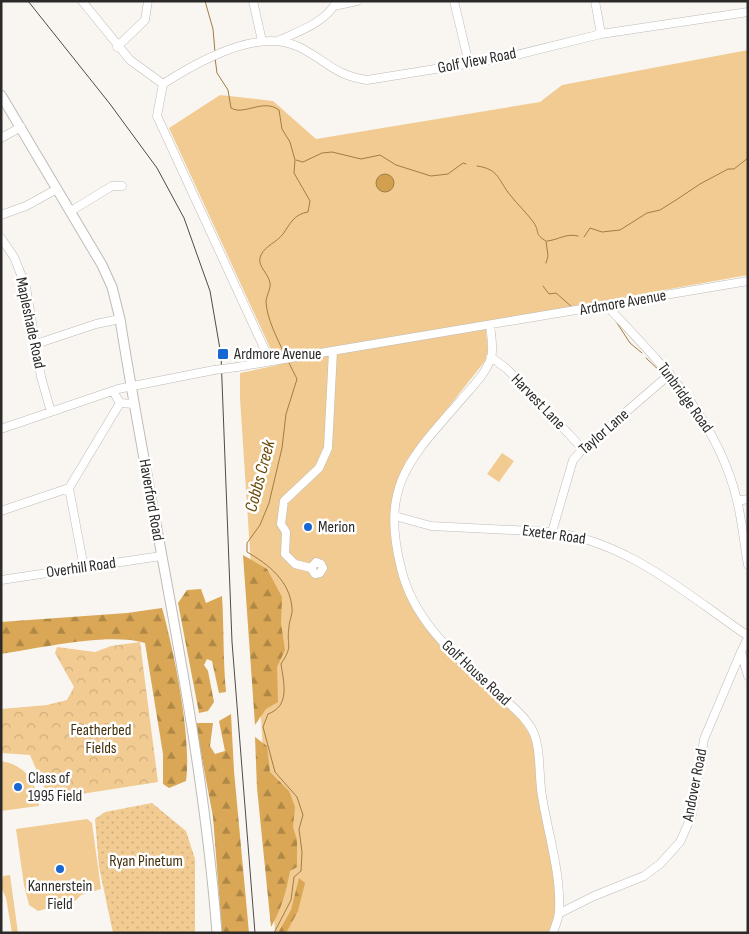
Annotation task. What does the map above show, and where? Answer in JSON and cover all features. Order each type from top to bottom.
[{"type":"main road","name":"Haverford Road","points":[[1,95],[71,210],[102,265],[112,287],[120,319],[201,788],[212,871],[216,933]]},
{"type":"street","points":[[82,1],[117,47],[143,71],[163,84],[157,116],[270,362]]},
{"type":"street","points":[[117,47],[145,20],[148,1]]},
{"type":"street","points":[[253,1],[262,41]]},
{"type":"street","points":[[280,40],[304,30],[335,4],[357,1]]},
{"type":"street","points":[[454,1],[469,64]]},
{"type":"street","points":[[596,1],[601,34]]},
{"type":"street","name":"Golf View Road","points":[[163,84],[187,68],[214,56],[262,41],[280,40],[300,47],[346,77],[367,80],[504,58],[601,34],[748,12]]},
{"type":"street","points":[[300,47],[304,30]]},
{"type":"street","points":[[1,138],[21,127]]},
{"type":"street","points":[[71,210],[112,186],[122,186]]},
{"type":"street","points":[[1,215],[26,206],[57,189]]},
{"type":"street","name":"Mapleshade Road","points":[[1,238],[14,258],[26,287],[41,377],[51,412]]},
{"type":"street","name":"Ardmore Avenue","points":[[1,429],[131,385],[748,281]]},
{"type":"street","name":"Tunbridge Road","points":[[607,306],[670,374],[701,414],[715,440],[737,501],[748,565]]},
{"type":"street","points":[[36,344],[96,324],[120,319]]},
{"type":"street","points":[[490,325],[492,357]]},
{"type":"street","points":[[311,568],[296,564],[286,554],[286,532],[281,524],[282,509],[289,495],[296,491],[319,468],[328,448],[333,351]]},
{"type":"street","name":"Harvest Lane","points":[[492,357],[507,369],[582,449]]},
{"type":"street","name":"Golf House Road","points":[[492,357],[481,376],[408,462],[396,498],[395,538],[401,569],[412,600],[448,650],[522,716],[536,739],[542,797],[558,879],[560,913],[553,933]]},
{"type":"street","name":"Taylor Lane","points":[[552,532],[573,460],[582,449],[670,374]]},
{"type":"street","points":[[113,390],[120,403]]},
{"type":"street","points":[[120,403],[134,404]]},
{"type":"street","points":[[1,510],[69,488],[120,403]]},
{"type":"street","points":[[69,488],[84,568]]},
{"type":"street","points":[[737,501],[748,499]]},
{"type":"street","name":"Exeter Road","points":[[395,516],[431,526],[552,532],[595,542],[646,565],[748,637]]},
{"type":"street","name":"Overhill Road","points":[[1,580],[161,556]]},
{"type":"street","points":[[748,637],[741,652],[748,676]]},
{"type":"street","name":"Andover Road","points":[[560,913],[594,896],[644,876],[660,864],[680,842],[692,815],[704,739],[741,652]]},
{"type":"green space","points":[[748,50],[748,275],[485,322],[488,350],[485,361],[406,461],[393,497],[391,516],[410,600],[427,629],[444,651],[519,718],[532,738],[555,889],[556,911],[550,933],[275,933],[240,398],[240,373],[278,365],[169,128],[220,95],[273,101],[316,139],[540,102],[562,85]]},
{"type":"green space","points":[[502,453],[514,461],[499,482],[487,474]]},
{"type":"green space","points":[[243,555],[267,569],[282,597],[281,623],[285,650],[277,667],[278,702],[266,709],[255,725]]},
{"type":"green space","points":[[201,589],[206,603],[222,596],[226,692],[219,693],[212,661],[207,659],[204,665],[208,671],[214,702],[208,711],[199,713],[178,603],[187,590]]},
{"type":"green space","points":[[162,608],[181,694],[187,763],[186,781],[169,788],[163,784],[163,754],[145,643],[113,639],[94,640],[1,654],[1,622],[127,613]]},
{"type":"green space","name":"Featherbed Fields","points":[[140,642],[158,782],[49,799],[30,755],[1,753],[1,709],[47,705],[67,700],[74,687],[55,653],[57,647],[95,652],[111,646]]},
{"type":"green space","points":[[231,714],[234,771],[249,933],[222,933],[213,817],[197,732],[197,723],[213,723],[210,746],[215,754],[225,751],[219,721]]},
{"type":"green space","points":[[255,737],[267,746],[270,772],[289,791],[295,807],[293,827],[297,840],[297,867],[290,871],[283,900],[271,927],[257,788]]},
{"type":"green space","name":"Class of 1995 Field","points":[[1,761],[17,766],[29,776],[36,790],[39,806],[1,811]]},
{"type":"green space","name":"Ryan Pinetum","points":[[152,803],[186,831],[195,859],[195,933],[113,933],[99,867],[95,819],[105,812]]},
{"type":"green space","name":"Kannerstein Field","points":[[87,819],[92,823],[101,889],[81,895],[75,901],[38,911],[29,905],[24,885],[16,829]]},
{"type":"green space","points":[[10,875],[18,933],[12,933],[6,898],[1,887],[1,877],[3,879],[3,876]]},
{"type":"green space","points":[[299,878],[305,883],[298,911],[286,933],[278,933],[291,910]]},
{"type":"shaded area","points":[[385,174],[391,177],[394,183],[391,189],[385,192],[379,189],[376,183],[379,177]]},
{"type":"waterway","name":"Cobbs Creek","points":[[205,1],[213,29],[215,52]]},
{"type":"waterway","name":"Cobbs Creek","points":[[215,58],[217,73],[228,90],[231,108],[242,110],[267,106],[279,110],[282,129],[290,142],[295,160],[294,173],[310,201],[308,212],[299,215],[293,220],[280,237],[263,252],[260,259],[261,266],[270,283],[266,302],[268,315],[284,353]]},
{"type":"waterway","points":[[296,160],[303,162],[322,153],[332,152],[361,159],[380,155],[396,165],[431,176],[448,174],[463,163],[466,164]]},
{"type":"waterway","points":[[584,237],[590,228],[602,232],[620,230],[647,213],[660,210],[700,184],[728,169],[734,169],[748,158]]},
{"type":"waterway","points":[[477,166],[490,170],[498,176],[507,191],[534,223],[539,235],[546,241],[548,256],[546,263]]},
{"type":"waterway","points":[[547,241],[569,235],[578,236]]},
{"type":"waterway","points":[[543,286],[549,294],[556,293],[572,307]]},
{"type":"waterway","points":[[580,313],[599,312]]},
{"type":"waterway","points":[[617,323],[630,343],[642,353]]},
{"type":"waterway","points":[[646,358],[663,374]]},
{"type":"waterway","name":"Cobbs Creek","points":[[274,933],[291,900],[294,877],[301,871],[302,852],[299,829],[303,815],[297,797],[275,772],[263,727],[268,714],[280,706],[283,700],[284,686],[281,664],[288,649],[292,608],[287,590],[277,574],[247,552],[247,543],[260,525],[269,503],[282,448],[286,414],[297,379],[289,363]]},
{"type":"tram line","points":[[28,1],[110,104],[157,168],[184,218],[210,291],[221,355],[232,642],[255,933]]},
{"type":"place","name":"Ardmore Avenue","points":[[223,354]]},
{"type":"place","name":"Merion","points":[[308,527]]},
{"type":"place","name":"Class of 1995 Field","points":[[18,787]]},
{"type":"place","name":"Kannerstein Field","points":[[60,869]]}]
